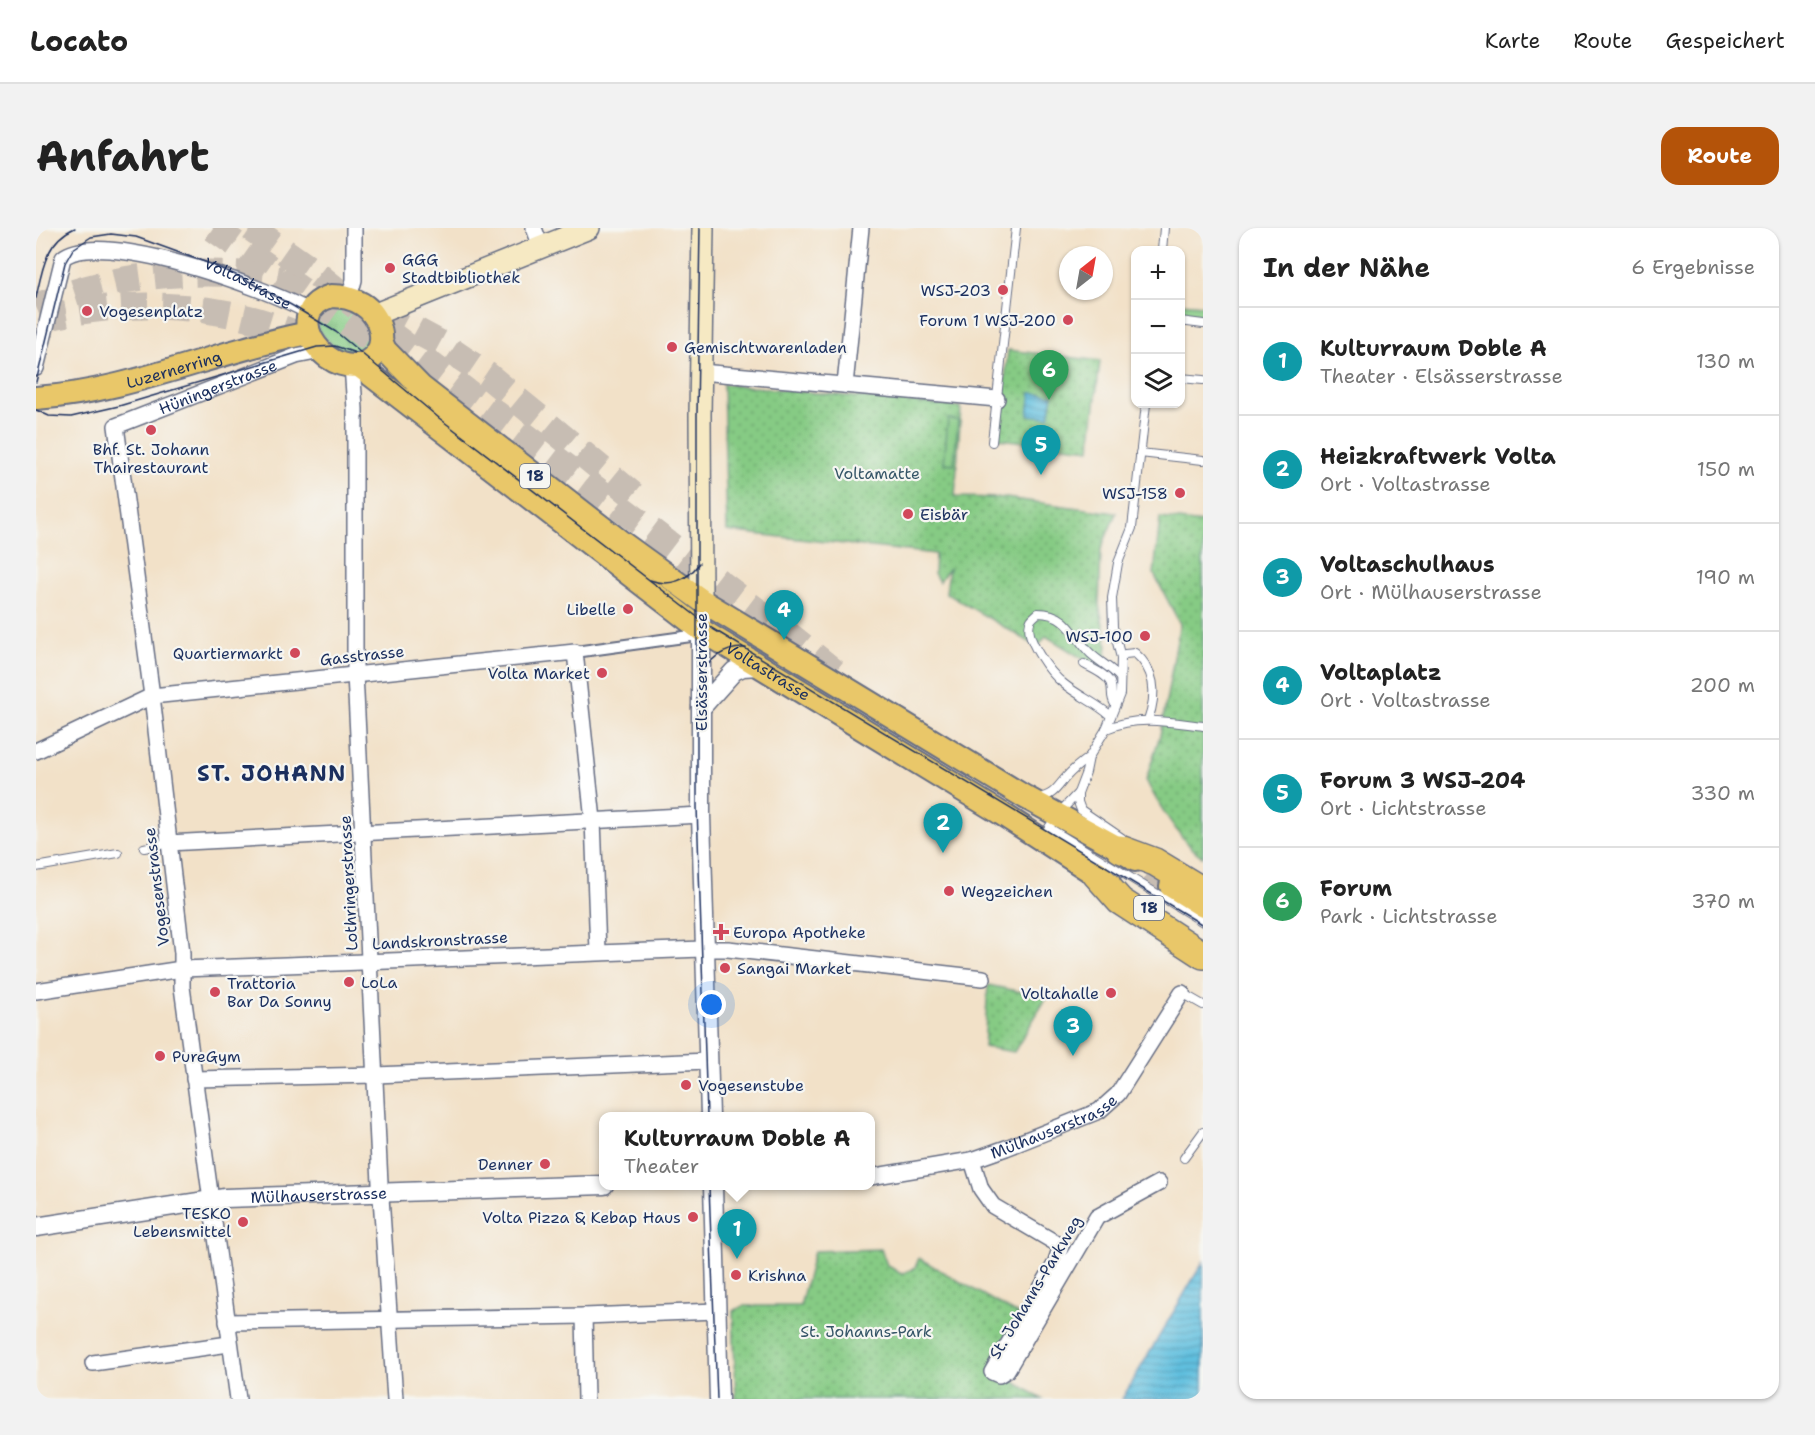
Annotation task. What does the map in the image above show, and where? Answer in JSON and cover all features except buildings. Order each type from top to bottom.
[{"type":"highway","points":[[1120,849],[1155,862],[1203,891]]},
{"type":"highway","points":[[1096,874],[1120,901],[1203,955]]},
{"type":"main road","points":[[313,332],[318,302],[326,297],[349,298],[362,304],[373,315],[537,237],[589,228]]},
{"type":"main road","name":"Elsässerstrasse","points":[[701,600],[703,228]]},
{"type":"main road","name":"18","points":[[373,315],[380,326],[381,341]]},
{"type":"main road","name":"18","points":[[313,332],[333,360],[355,365]]},
{"type":"main road","name":"Luzernerring","points":[[36,398],[111,386],[215,356],[313,332]]},
{"type":"main road","points":[[355,365],[374,355],[381,341]]},
{"type":"main road","name":"Voltastrasse","points":[[381,341],[385,350],[421,387],[621,542],[701,600],[1025,797],[1049,827],[1096,874],[1203,942]]},
{"type":"main road","name":"Voltastrasse","points":[[355,365],[701,629],[758,666],[983,802],[1049,827],[1120,849],[1203,906]]},
{"type":"street","points":[[349,298],[354,280],[354,228]]},
{"type":"street","points":[[845,385],[861,228]]},
{"type":"street","points":[[36,368],[60,267],[70,246],[80,238]]},
{"type":"street","name":"Voltastrasse","points":[[186,250],[248,278],[313,332]]},
{"type":"street","name":"Hüningerstrasse","points":[[116,426],[296,356],[313,332]]},
{"type":"street","name":"Lothringerstrasse","points":[[355,365],[355,674],[381,1192],[395,1399]]},
{"type":"street","points":[[701,372],[997,399]]},
{"type":"street","name":"Vogesenstrasse","points":[[116,426],[152,696],[182,953],[182,987],[238,1399]]},
{"type":"street","name":"Elsässerstrasse","points":[[701,600],[701,815],[710,1112]]},
{"type":"street","name":"Gasstrasse","points":[[36,751],[152,696],[575,652],[691,636],[696,635],[701,629]]},
{"type":"street","points":[[575,652],[593,820],[598,951]]},
{"type":"street","points":[[701,708],[734,671],[743,667],[758,666]]},
{"type":"street","points":[[168,843],[701,815]]},
{"type":"street","name":"Landskronstrasse","points":[[36,991],[182,969],[598,951],[704,949],[739,950],[983,978]]},
{"type":"street","name":"Mülhauserstrasse","points":[[875,1176],[972,1160],[1006,1149],[1099,1111],[1118,1094],[1182,993]]},
{"type":"street","points":[[194,1079],[376,1075],[708,1061]]},
{"type":"street","name":"St. Johanns-Parkweg","points":[[972,1160],[981,1189],[993,1206],[1061,1246],[1055,1264],[992,1372],[999,1375],[1007,1370],[1097,1217],[1159,1183]]},
{"type":"street","name":"Mülhauserstrasse","points":[[36,1227],[210,1200],[599,1185]]},
{"type":"street","points":[[713,1190],[719,1399]]},
{"type":"street","points":[[227,1322],[584,1316],[717,1311]]},
{"type":"street","points":[[584,1316],[586,1399]]},
{"type":"street","points":[[93,1363],[229,1344]]},
{"type":"lane","points":[[992,442],[1016,228]]},
{"type":"lane","points":[[1162,246],[1164,228]]},
{"type":"lane","points":[[1185,322],[1203,324]]},
{"type":"lane","points":[[1185,378],[1203,380]]},
{"type":"lane","points":[[1049,827],[1078,793],[1089,758],[1106,729],[1120,694],[1121,658],[1113,627],[1112,598],[1118,563],[1132,528],[1146,408]]},
{"type":"lane","points":[[1140,453],[1203,460]]},
{"type":"lane","points":[[1111,716],[1062,683],[1051,672],[1032,642],[1030,621],[1038,613],[1048,613],[1059,618],[1070,626],[1089,652],[1120,678]]},
{"type":"lane","points":[[1121,658],[1125,654],[1135,653],[1146,662],[1153,683],[1154,704],[1148,720]]},
{"type":"lane","points":[[1084,664],[1109,680],[1112,687],[1111,697],[1115,704]]},
{"type":"lane","points":[[1106,729],[1120,723],[1148,720],[1203,726]]},
{"type":"lane","points":[[1049,827],[1058,790],[1067,776],[1089,758]]},
{"type":"lane","points":[[1025,797],[1046,797],[1058,790]]},
{"type":"lane","points":[[1078,793],[1079,807],[1084,814],[1140,849],[1155,862]]},
{"type":"lane","points":[[1049,827],[1203,922]]},
{"type":"lane","points":[[144,848],[168,843]]},
{"type":"lane","points":[[36,867],[118,852]]},
{"type":"lane","points":[[1182,993],[1203,1005]]},
{"type":"lane","points":[[1184,1158],[1203,1132]]},
{"type":"green space","points":[[1185,303],[1203,305],[1203,317],[1185,315]]},
{"type":"green space","points":[[338,306],[360,317],[372,337],[359,353],[352,355],[337,349],[317,329],[319,316],[324,309]]},
{"type":"green space","points":[[1008,350],[1100,361],[1090,449],[999,439]]},
{"type":"green space","name":"Voltamatte","points":[[723,384],[961,407],[955,497],[1006,498],[1116,513],[1101,549],[1099,605],[1107,644],[1104,672],[1046,636],[1038,647],[946,593],[949,568],[939,582],[934,573],[935,554],[727,531]]},
{"type":"green space","points":[[948,419],[958,420],[954,464],[944,463]]},
{"type":"green space","points":[[1160,518],[1203,523],[1203,857],[1179,833],[1146,780],[1160,735],[1180,624],[1154,574]]},
{"type":"green space","points":[[988,985],[1047,997],[1014,1052],[984,1047]]},
{"type":"green space","name":"St. Johanns-Park","points":[[881,1249],[887,1265],[901,1274],[915,1268],[919,1258],[1027,1320],[999,1372],[1042,1399],[736,1399],[733,1311],[743,1306],[800,1306],[814,1251]]},
{"type":"water","points":[[1031,393],[1053,395],[1049,417],[1028,415]]},
{"type":"water","points":[[1203,1262],[1203,1399],[1122,1399]]},
{"type":"tunnel","points":[[213,228],[400,360]]},
{"type":"tunnel","points":[[251,228],[315,273],[357,307]]},
{"type":"tunnel","points":[[36,307],[85,289],[136,278],[188,273],[261,275],[282,278]]},
{"type":"tunnel","points":[[40,319],[109,308],[179,307],[247,318],[313,341]]},
{"type":"tunnel","points":[[380,311],[441,344],[487,375],[639,500]]},
{"type":"tunnel","points":[[389,333],[785,632],[843,679]]},
{"type":"tunnel","points":[[752,640],[833,702]]},
{"type":"tunnel","points":[[1112,853],[1192,902]]},
{"type":"tram line","points":[[36,298],[43,267],[51,248],[65,233],[75,228]]},
{"type":"tram line","points":[[700,228],[697,415],[697,807],[707,1112]]},
{"type":"tram line","points":[[36,382],[65,263],[73,249],[91,237],[111,234],[136,237],[243,278],[336,332],[439,418],[713,629],[1203,925]]},
{"type":"tram line","points":[[36,410],[49,416],[71,417],[119,406],[317,347],[335,346],[356,353]]},
{"type":"tram line","points":[[650,580],[664,583],[678,581],[695,569],[699,563]]},
{"type":"tram line","points":[[699,682],[706,667],[716,656],[730,650],[746,648]]},
{"type":"tram line","points":[[709,1190],[717,1399]]},
{"type":"place","name":"GGG Stadtbibliothek","points":[[390,268]]},
{"type":"place","name":"WSJ-203","points":[[1003,290]]},
{"type":"place","name":"Vogesenplatz","points":[[87,311]]},
{"type":"place","name":"Forum 1 WSJ-200","points":[[1068,320]]},
{"type":"place","name":"Gemischtwarenladen","points":[[672,347]]},
{"type":"place","name":"Forum","points":[[1049,400]]},
{"type":"place","name":"Bhf. St. Johann Thairestaurant","points":[[151,430]]},
{"type":"place","name":"Forum 3 WSJ-204","points":[[1041,475]]},
{"type":"place","name":"WSJ-158","points":[[1180,493]]},
{"type":"place","name":"Eisbär","points":[[908,514]]},
{"type":"place","name":"Libelle","points":[[628,609]]},
{"type":"place","name":"WSJ-100","points":[[1145,636]]},
{"type":"place","name":"Voltaplatz","points":[[784,640]]},
{"type":"place","name":"Quartiermarkt","points":[[295,653]]},
{"type":"place","name":"Volta Market","points":[[602,673]]},
{"type":"place","name":"Heizkraftwerk Volta","points":[[943,853]]},
{"type":"place","name":"Wegzeichen","points":[[949,891]]},
{"type":"place","name":"Europa Apotheke","points":[[721,932]]},
{"type":"place","name":"Sangai Market","points":[[725,968]]},
{"type":"place","name":"LoLa","points":[[349,982]]},
{"type":"place","name":"Trattoria Bar Da Sonny","points":[[215,992]]},
{"type":"place","name":"Voltahalle","points":[[1111,993]]},
{"type":"place","name":"PureGym","points":[[160,1056]]},
{"type":"place","name":"Voltaschulhaus","points":[[1073,1056]]},
{"type":"place","name":"Vogesenstube","points":[[686,1085]]},
{"type":"place","name":"Denner","points":[[545,1164]]},
{"type":"place","name":"Volta Pizza & Kebap Haus","points":[[693,1217]]},
{"type":"place","name":"TESKO Lebensmittel","points":[[243,1222]]},
{"type":"place","name":"Kulturraum Doble A","points":[[737,1259]]},
{"type":"place","name":"Krishna","points":[[736,1275]]},
{"type":"district","name":"ST. JOHANN","points":[[272,773]]}]
